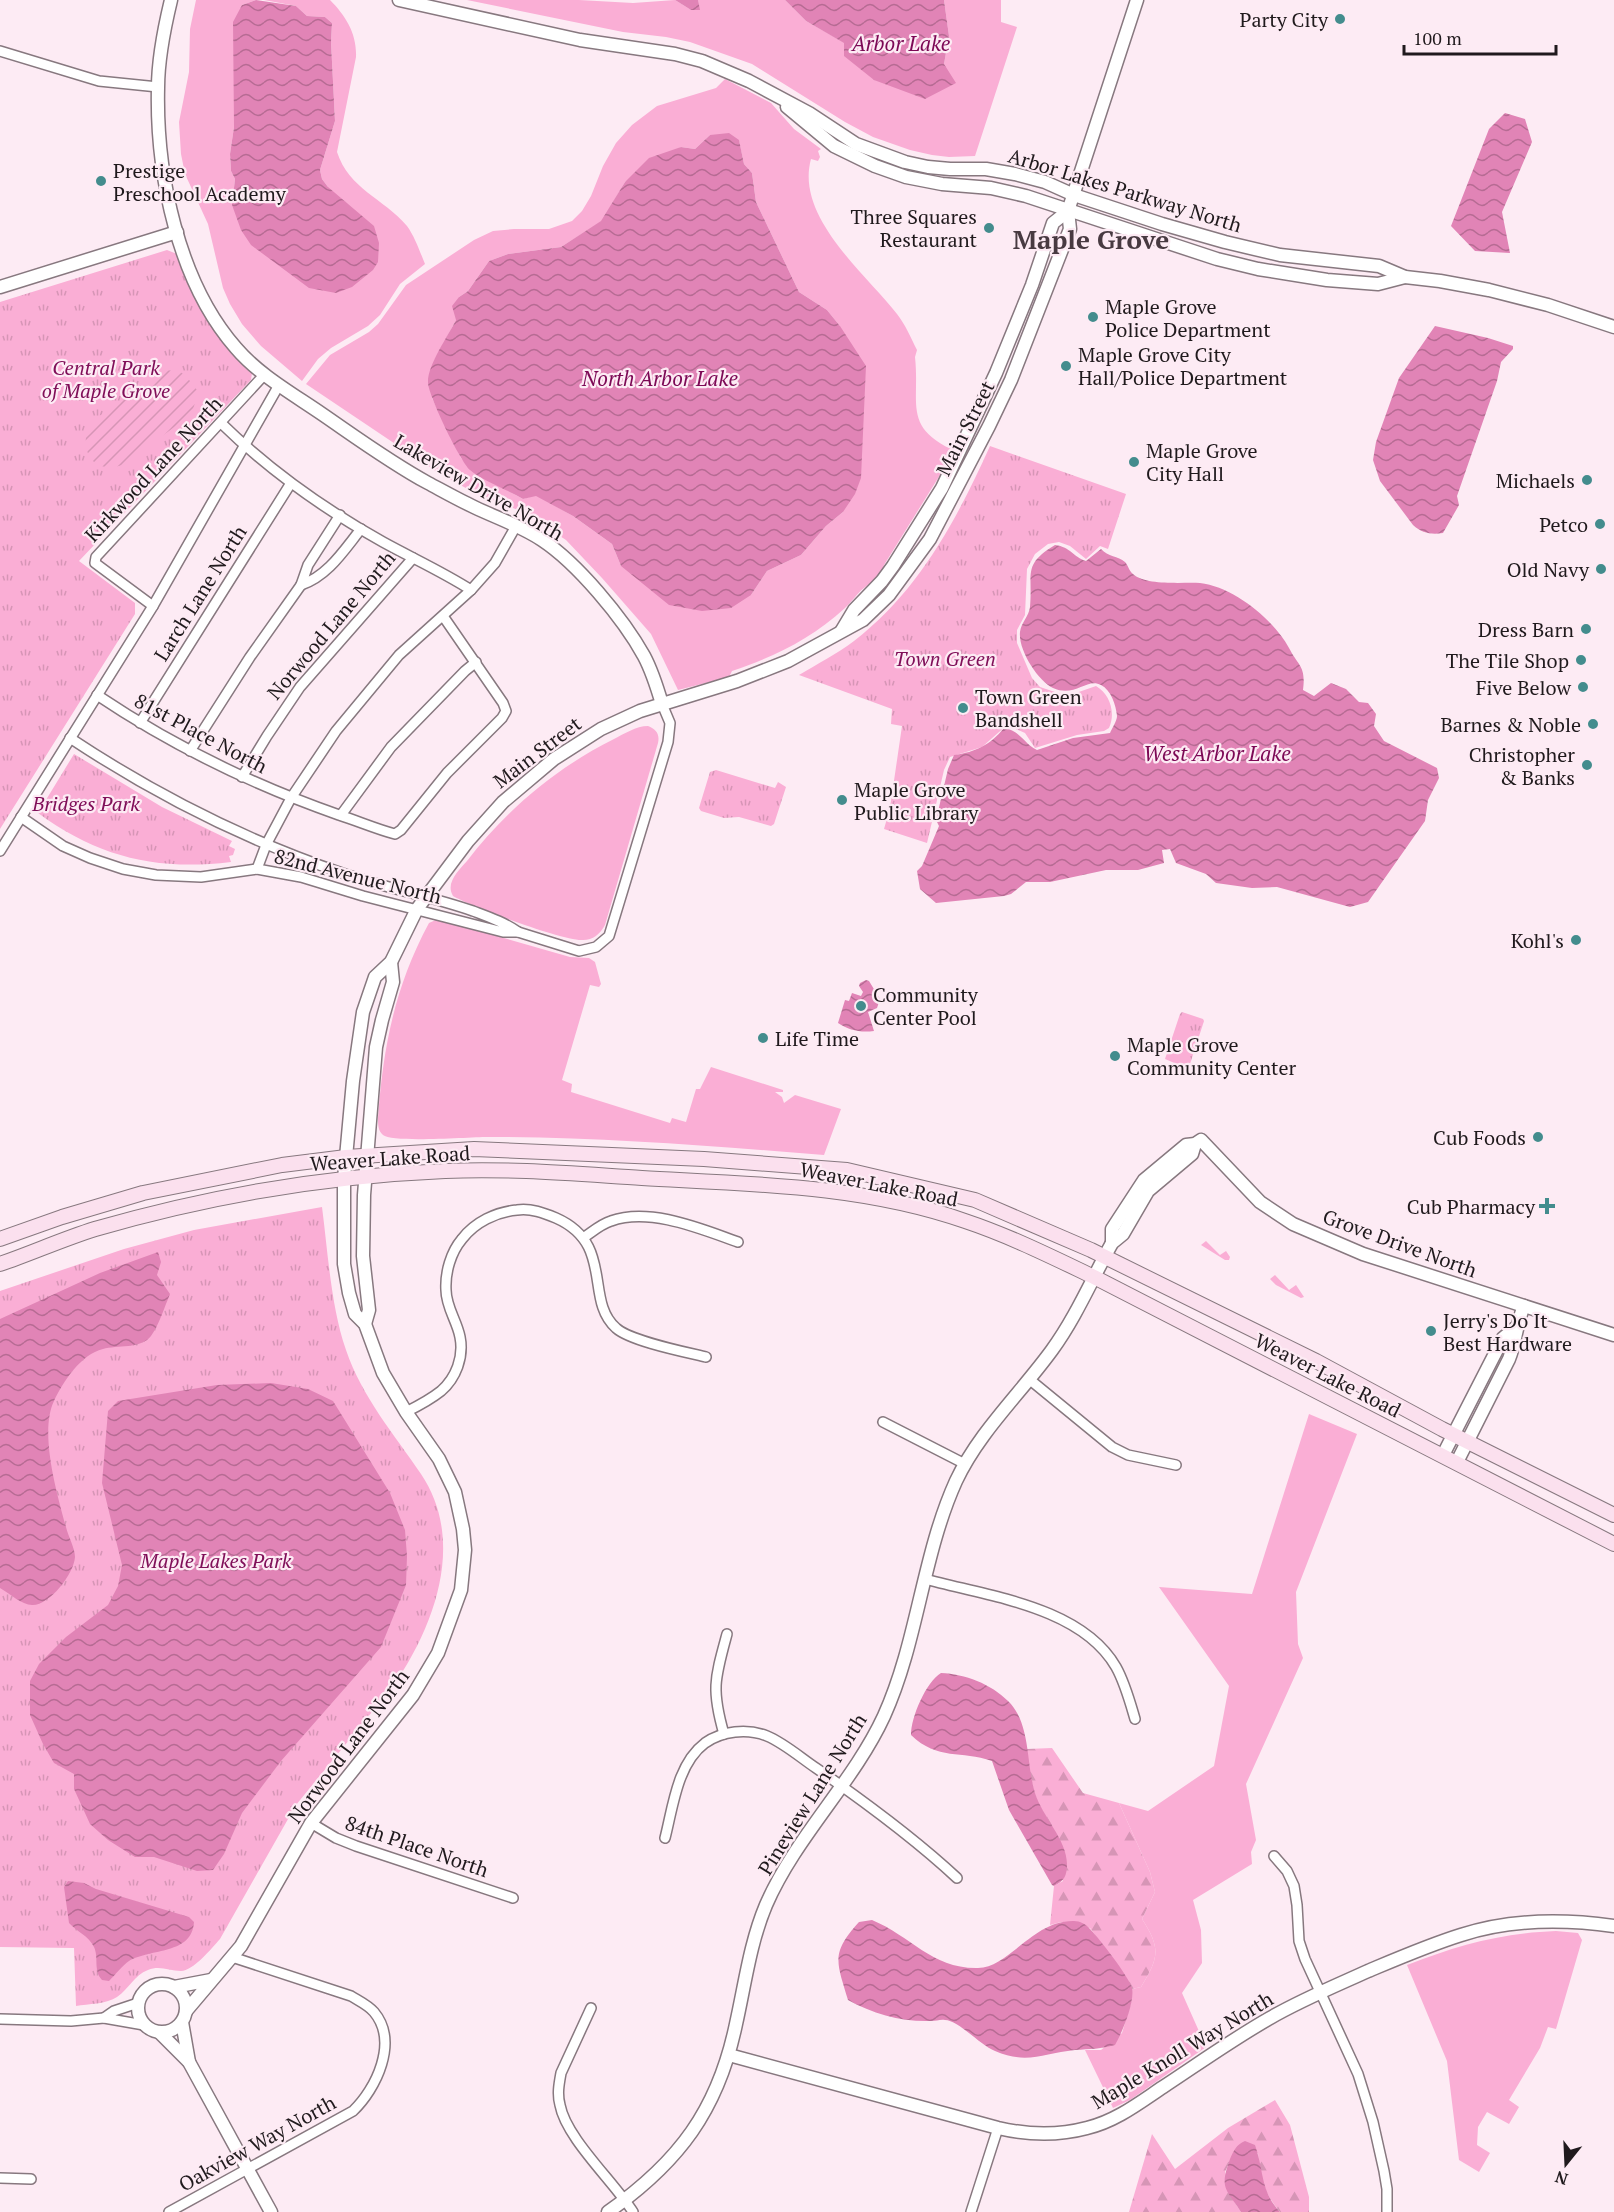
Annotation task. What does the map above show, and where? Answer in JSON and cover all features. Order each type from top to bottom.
[{"type":"main road","name":"Weaver Lake Road","points":[[0,1239],[62,1217],[143,1193],[282,1165],[368,1155],[474,1149],[704,1159],[846,1170],[975,1200],[1104,1257],[1316,1362],[1614,1515]]},
{"type":"main road","name":"Weaver Lake Road","points":[[0,1264],[93,1230],[178,1207],[240,1193],[366,1177],[446,1171],[511,1171],[786,1185],[848,1193],[913,1206],[964,1220],[1030,1246],[1614,1544]]},
{"type":"street","name":"Lakeview Drive North","points":[[171,0],[160,56],[158,87],[158,127],[164,179],[177,232],[194,278],[212,316],[237,349],[279,385],[426,482],[542,540],[571,564],[607,604],[644,656],[670,723],[668,742],[609,936],[603,942]]},
{"type":"street","name":"Arbor Lakes Parkway North","points":[[399,0],[580,40],[684,57],[724,69],[809,113],[856,144],[928,167],[986,169],[1015,174],[1224,242],[1280,255],[1378,266],[1404,277],[1490,290],[1548,305],[1614,327]]},
{"type":"street","name":"Main Street","points":[[346,1157],[357,1042],[363,1012],[375,977],[391,962],[417,909],[485,821],[533,776],[568,749],[601,729],[640,711],[767,670],[863,620],[889,595],[913,564],[934,530],[1011,380],[1070,229],[1068,211],[1137,0]]},
{"type":"street","points":[[0,51],[99,81],[158,87]]},
{"type":"street","name":"Arbor Lakes Parkway North","points":[[775,96],[834,146],[875,166],[906,177],[942,184],[991,188],[1026,196],[1217,259],[1258,269],[1327,280],[1378,284],[1404,277]]},
{"type":"street","name":"Main Street","points":[[841,631],[854,610],[893,566],[942,488],[996,373],[1032,285],[1053,223],[1068,211]]},
{"type":"street","points":[[0,287],[177,232]]},
{"type":"street","name":"Kirkwood Lane North","points":[[153,606],[95,563],[96,556],[265,374]]},
{"type":"street","points":[[0,851],[153,606],[279,385]]},
{"type":"street","points":[[221,423],[244,446],[291,483],[361,529],[471,590]]},
{"type":"street","name":"Larch Lane North","points":[[140,723],[291,483]]},
{"type":"street","points":[[190,751],[250,657],[302,585],[308,565],[340,515]]},
{"type":"street","points":[[257,869],[266,845],[291,798],[336,731],[399,655],[471,590],[495,563],[516,526]]},
{"type":"street","points":[[302,585],[322,575],[361,529]]},
{"type":"street","name":"Norwood Lane North","points":[[242,777],[300,687],[413,558]]},
{"type":"street","points":[[341,815],[391,747],[465,671],[476,663],[443,616]]},
{"type":"street","name":"81st Place North","points":[[98,695],[140,723],[242,777],[291,798],[395,834],[401,830],[447,773],[502,718],[506,711],[504,703],[476,663]]},
{"type":"street","name":"82nd Avenue North","points":[[70,738],[117,769],[186,808],[266,845],[342,873],[448,902],[505,923],[518,932]]},
{"type":"street","name":"82nd Avenue North","points":[[21,817],[63,846],[123,869],[156,875],[201,877],[257,869],[301,877],[363,896],[503,932],[518,932],[579,951],[596,947],[603,942]]},
{"type":"street","name":"Main Street","points":[[368,1155],[376,1047],[393,982],[391,962]]},
{"type":"street","name":"Pineview Lane North","points":[[608,2212],[660,2171],[680,2150],[699,2123],[714,2094],[729,2055],[755,1935],[766,1905],[780,1876],[868,1746],[884,1715],[897,1683],[943,1510],[965,1464],[994,1422],[1065,1331],[1112,1243],[1123,1234],[1148,1191],[1192,1154],[1198,1142]]},
{"type":"street","name":"Grove Drive North","points":[[1198,1142],[1260,1202],[1293,1224],[1363,1254],[1614,1335]]},
{"type":"street","name":"Norwood Lane North","points":[[365,1324],[369,1310],[362,1236],[368,1155]]},
{"type":"street","name":"Norwood Lane North","points":[[184,2016],[241,1946],[311,1823],[399,1714],[417,1688],[447,1633],[461,1590],[465,1550],[464,1529],[455,1492],[439,1459],[406,1412],[383,1373],[365,1324],[355,1314],[348,1293],[344,1264],[346,1157]]},
{"type":"street","points":[[406,1412],[442,1390],[454,1375],[460,1358],[460,1338],[449,1309],[446,1290],[451,1258],[461,1240],[473,1227],[490,1216],[509,1211],[525,1209],[544,1213],[565,1222],[583,1239],[595,1260],[606,1317],[623,1334],[706,1357]]},
{"type":"street","points":[[583,1239],[608,1222],[620,1218],[637,1217],[658,1218],[689,1224],[738,1242]]},
{"type":"street","points":[[1457,1462],[1516,1343],[1515,1328],[1524,1306]]},
{"type":"street","points":[[1443,1455],[1503,1338],[1515,1328]]},
{"type":"street","points":[[1029,1379],[1112,1447],[1128,1455],[1176,1465]]},
{"type":"street","points":[[883,1422],[965,1464]]},
{"type":"street","points":[[924,1579],[1029,1606],[1084,1633],[1106,1652],[1117,1668],[1135,1719]]},
{"type":"street","points":[[724,1734],[717,1710],[715,1683],[727,1634]]},
{"type":"street","points":[[665,1838],[681,1780],[695,1753],[706,1742],[724,1734],[751,1732],[767,1736],[842,1786],[913,1839],[957,1878]]},
{"type":"street","name":"84th Place North","points":[[311,1823],[336,1838],[356,1846],[513,1898]]},
{"type":"street","points":[[1274,1856],[1287,1871],[1294,1886],[1299,1941],[1320,1993],[1358,2074],[1373,2122],[1386,2180],[1387,2212]]},
{"type":"street","name":"Maple Knoll Way North","points":[[729,2055],[1022,2133],[1046,2134],[1089,2128],[1122,2115],[1270,2018],[1320,1993],[1426,1947],[1463,1934],[1501,1926],[1541,1922],[1580,1922],[1614,1926]]},
{"type":"street","name":"Oakview Way North","points":[[169,2212],[353,2111],[373,2086],[383,2056],[385,2041],[382,2025],[374,2012],[363,2003],[351,1996],[232,1957]]},
{"type":"street","points":[[174,1987],[182,1995],[186,2005],[179,2026],[170,2031],[151,2030],[144,2025],[138,2015],[138,2003],[142,1993],[152,1986],[163,1984],[174,1987],[211,1980]]},
{"type":"street","points":[[104,2018],[138,2003]]},
{"type":"street","points":[[591,2008],[561,2073],[560,2105],[567,2124],[579,2142],[633,2212]]},
{"type":"street","points":[[184,2016],[189,2062]]},
{"type":"street","points":[[0,2019],[71,2021],[104,2018],[144,2025]]},
{"type":"street","points":[[160,2032],[189,2062],[271,2212]]},
{"type":"street","points":[[971,2212],[998,2128]]},
{"type":"street","points":[[0,2178],[31,2179]]},
{"type":"green space","points":[[196,0],[256,0],[242,5],[234,127],[230,154],[231,171],[235,179],[232,205],[328,187],[322,179],[320,170],[335,121],[332,23],[325,17],[307,16],[296,6],[264,0],[330,0],[341,12],[349,26],[356,49],[337,152],[342,165],[358,184],[407,226],[425,264],[400,284],[380,315],[368,326],[331,348],[318,359],[302,381],[261,346],[242,324],[230,304],[223,288],[208,224],[185,174],[179,122],[189,72],[190,29]]},
{"type":"green space","points":[[467,0],[579,0],[633,3],[675,0],[691,10],[699,10],[698,0],[785,0],[806,21],[845,43],[944,64],[949,36],[944,0],[1001,0],[1001,22],[1017,27],[975,156],[949,157],[910,150],[873,137],[752,64],[690,42],[623,32]]},
{"type":"green space","points":[[725,79],[771,103],[794,129],[821,149],[818,151],[820,157],[818,161],[811,159],[809,181],[813,202],[836,243],[897,314],[905,327],[917,350],[915,357],[916,400],[920,422],[936,440],[951,449],[950,459],[881,573],[845,608],[805,638],[763,660],[732,671],[729,677],[678,690],[651,634],[566,540],[523,512],[475,493],[440,474],[306,384],[330,355],[369,332],[378,324],[406,285],[474,240],[493,231],[549,229],[572,221],[582,211],[591,196],[603,166],[616,143],[632,125],[657,106],[716,88]],"holes":[[[710,135],[739,141],[744,164],[752,173],[756,202],[799,292],[827,310],[840,326],[843,512],[826,526],[801,555],[767,571],[751,595],[621,566],[612,544],[573,516],[536,495],[523,499],[471,470],[461,458],[432,398],[434,361],[456,320],[459,297],[468,291],[489,261],[508,254],[561,247],[602,221],[625,182],[681,147],[695,149]]]},
{"type":"green space","name":"Central Park of Maple Grove","points":[[167,250],[177,254],[191,289],[207,318],[226,345],[252,373],[251,380],[79,561],[135,603],[135,614],[0,829],[0,302]]},
{"type":"green space","points":[[162,370],[179,371],[197,390],[191,415],[122,465],[112,467],[96,463],[90,458],[87,450],[87,433],[90,423]]},
{"type":"green space","name":"Town Green","points":[[990,446],[1126,494],[1108,549],[1100,546],[1086,559],[1070,546],[1059,542],[1048,544],[1035,554],[1027,569],[1025,615],[1017,630],[1017,643],[1032,678],[1040,687],[1061,694],[1073,694],[1096,686],[1108,699],[1112,716],[1109,728],[1104,731],[1077,735],[1035,748],[1025,733],[1007,725],[982,747],[950,757],[944,770],[927,843],[884,829],[890,808],[902,726],[891,724],[892,709],[799,675],[854,641],[898,600],[917,577],[950,527]]},
{"type":"green space","points":[[648,726],[657,732],[658,743],[605,925],[598,934],[593,938],[583,940],[557,935],[497,915],[453,896],[451,886],[457,873],[498,824],[533,792],[593,750],[639,727]]},
{"type":"green space","name":"Bridges Park","points":[[74,754],[162,807],[232,841],[229,846],[235,849],[233,855],[229,856],[231,862],[178,864],[129,857],[83,840],[38,813]]},
{"type":"green space","points":[[716,770],[775,788],[778,782],[786,787],[774,824],[771,826],[739,817],[724,818],[701,811],[699,808],[710,772]]},
{"type":"green space","points":[[438,919],[570,957],[589,958],[595,962],[601,984],[599,987],[590,985],[562,1080],[572,1084],[571,1092],[670,1123],[672,1118],[686,1122],[696,1089],[700,1089],[711,1067],[783,1090],[783,1092],[775,1092],[782,1097],[784,1103],[795,1095],[841,1109],[824,1155],[613,1140],[529,1137],[401,1139],[383,1135],[378,1125],[380,1092],[387,1042],[399,994],[407,970],[429,923]]},
{"type":"green space","points":[[1182,1012],[1204,1021],[1189,1067],[1186,1068],[1165,1059]]},
{"type":"green space","name":"Maple Lakes Park","points":[[322,1207],[333,1298],[346,1350],[370,1399],[421,1474],[434,1500],[442,1527],[443,1554],[440,1582],[432,1610],[422,1636],[394,1685],[296,1805],[220,1939],[212,1948],[186,1970],[157,1968],[148,1970],[139,1975],[113,1999],[76,2006],[74,1948],[0,1947],[0,1291],[124,1249],[194,1230]]},
{"type":"green space","points":[[1206,1241],[1220,1255],[1226,1251],[1230,1257],[1229,1260],[1225,1260],[1201,1245]]},
{"type":"green space","points":[[1275,1275],[1289,1290],[1296,1285],[1304,1297],[1301,1298],[1276,1285],[1270,1279]]},
{"type":"green space","points":[[1309,1414],[1357,1434],[1296,1592],[1298,1644],[1303,1658],[1246,1784],[1256,1840],[1251,1852],[1252,1864],[1193,1900],[1201,1930],[1202,1963],[1182,1993],[1206,2047],[1130,2100],[1113,2108],[1085,2050],[1101,2050],[1122,2033],[1131,2003],[1132,1989],[1141,1987],[1151,1968],[1155,1953],[1152,1938],[1142,1919],[1155,1892],[1150,1872],[1119,1803],[1148,1811],[1214,1766],[1229,1686],[1159,1587],[1252,1594]]},
{"type":"green space","points":[[1052,1748],[1083,1793],[1119,1803],[1150,1872],[1155,1892],[1142,1919],[1152,1938],[1155,1953],[1151,1968],[1141,1987],[1132,1989],[1090,1928],[1061,1922],[1050,1925],[1054,1886],[1063,1881],[1048,1820],[1034,1791],[1028,1766],[1027,1749]]},
{"type":"green space","points":[[1556,1931],[1578,1933],[1582,1940],[1556,2029],[1548,2027],[1540,2048],[1509,2100],[1519,2107],[1509,2124],[1487,2112],[1478,2127],[1477,2145],[1490,2153],[1479,2172],[1459,2160],[1447,2061],[1407,1965],[1480,1941],[1517,1934]]},
{"type":"green space","points":[[1275,2100],[1290,2125],[1309,2197],[1309,2212],[1280,2212],[1270,2199],[1264,2184],[1258,2153],[1230,2161],[1225,2172],[1235,2203],[1241,2212],[1129,2212],[1152,2134],[1175,2169],[1228,2128]]},
{"type":"water","points":[[256,0],[296,6],[307,16],[325,17],[332,23],[335,121],[320,170],[322,179],[328,187],[374,226],[379,243],[378,262],[373,270],[352,287],[336,293],[309,288],[251,245],[241,230],[232,205],[235,179],[231,171],[230,154],[234,127],[233,22],[242,5]]},
{"type":"water","points":[[675,0],[698,0],[700,10],[691,10]]},
{"type":"water","name":"Arbor Lake","points":[[785,0],[944,0],[949,36],[944,64],[956,83],[925,99],[874,80],[844,56],[844,43],[806,21]]},
{"type":"water","points":[[1505,113],[1525,119],[1532,142],[1502,212],[1510,253],[1475,251],[1451,226],[1489,129]]},
{"type":"water","name":"North Arbor Lake","points":[[729,133],[739,140],[744,164],[752,173],[756,202],[799,292],[827,310],[866,366],[861,478],[855,494],[843,512],[826,526],[801,555],[767,571],[751,595],[731,608],[702,611],[669,605],[621,566],[612,544],[573,516],[536,496],[523,499],[470,470],[459,455],[428,383],[434,360],[456,320],[452,306],[468,291],[489,261],[508,254],[561,247],[601,221],[625,182],[649,158],[681,147],[695,149],[710,135]]},
{"type":"water","points":[[1435,326],[1488,338],[1513,346],[1513,349],[1501,362],[1497,381],[1457,496],[1459,505],[1443,533],[1435,534],[1423,532],[1413,525],[1380,481],[1373,460],[1376,442],[1399,378]]},
{"type":"water","name":"West Arbor Lake","points":[[1055,545],[1065,548],[1086,561],[1101,549],[1125,562],[1132,573],[1139,578],[1155,582],[1200,583],[1226,591],[1239,598],[1263,616],[1282,637],[1303,671],[1303,690],[1314,696],[1331,683],[1346,689],[1359,702],[1368,703],[1376,714],[1374,726],[1384,741],[1437,768],[1439,778],[1428,800],[1425,821],[1368,902],[1350,907],[1277,887],[1252,888],[1216,883],[1206,874],[1176,863],[1170,849],[1162,850],[1164,863],[1138,870],[1106,870],[1050,882],[1026,882],[1011,894],[1004,896],[936,903],[920,889],[917,871],[922,866],[939,826],[936,820],[948,769],[954,755],[982,747],[1004,728],[1018,734],[1037,750],[1073,738],[1110,733],[1116,720],[1114,703],[1105,687],[1096,683],[1068,691],[1053,688],[1035,672],[1022,647],[1020,632],[1030,607],[1033,564]]},
{"type":"water","name":"Community Center Pool","points":[[866,980],[869,981],[880,999],[877,1008],[868,1012],[874,1031],[864,1032],[838,1023],[845,1000],[849,1001],[852,993],[861,996],[863,992],[859,986]]},
{"type":"water","points":[[158,1252],[161,1262],[157,1275],[170,1294],[151,1336],[141,1343],[103,1349],[87,1357],[62,1386],[54,1401],[48,1429],[51,1463],[58,1498],[74,1550],[74,1564],[60,1588],[53,1595],[39,1604],[24,1603],[0,1588],[0,1319],[100,1273]]},
{"type":"water","points":[[271,1383],[308,1389],[333,1401],[390,1493],[405,1530],[406,1585],[381,1647],[281,1761],[242,1813],[224,1854],[213,1870],[197,1871],[154,1857],[135,1857],[108,1840],[90,1824],[74,1789],[74,1774],[54,1763],[30,1715],[30,1681],[39,1664],[66,1637],[108,1605],[118,1586],[122,1565],[102,1483],[108,1411],[118,1401],[217,1385]]},
{"type":"water","points":[[941,1673],[968,1678],[986,1685],[1008,1701],[1021,1721],[1038,1802],[1059,1837],[1066,1855],[1066,1875],[1054,1886],[1009,1810],[992,1761],[940,1752],[921,1743],[911,1735],[920,1701],[930,1684]]},
{"type":"water","points":[[68,1881],[84,1883],[96,1889],[189,1917],[194,1922],[192,1933],[186,1940],[169,1949],[129,1961],[109,1981],[102,1980],[98,1972],[94,1947],[89,1939],[69,1923],[64,1887]]},
{"type":"water","points":[[872,1920],[948,1963],[978,1968],[990,1966],[1001,1960],[1046,1928],[1059,1923],[1074,1921],[1083,1923],[1106,1949],[1132,1988],[1130,2009],[1121,2033],[1115,2045],[1026,2058],[995,2051],[950,2021],[899,2018],[858,2005],[848,2000],[838,1959],[844,1942],[859,1922]]},
{"type":"water","points":[[1245,2141],[1255,2145],[1266,2188],[1280,2212],[1241,2212],[1228,2193],[1225,2177],[1230,2159],[1239,2144]]},
{"type":"place","name":"Party City","points":[[1340,19]]},
{"type":"place","name":"Prestige Preschool Academy","points":[[101,181]]},
{"type":"place","name":"Three Squares Restaurant","points":[[989,228]]},
{"type":"place","name":"Maple Grove Police Department","points":[[1093,317]]},
{"type":"place","name":"Maple Grove City Hall/Police Department","points":[[1066,366]]},
{"type":"place","name":"Maple Grove City Hall","points":[[1134,462]]},
{"type":"place","name":"Michaels","points":[[1587,480]]},
{"type":"place","name":"Petco","points":[[1600,524]]},
{"type":"place","name":"Old Navy","points":[[1601,569]]},
{"type":"place","name":"Dress Barn","points":[[1586,629]]},
{"type":"place","name":"The Tile Shop","points":[[1581,660]]},
{"type":"place","name":"Five Below","points":[[1583,687]]},
{"type":"place","name":"Town Green Bandshell","points":[[963,708]]},
{"type":"place","name":"Barnes & Noble","points":[[1593,724]]},
{"type":"place","name":"Christopher & Banks","points":[[1587,765]]},
{"type":"place","name":"Maple Grove Public Library","points":[[842,800]]},
{"type":"place","name":"Kohl's","points":[[1576,940]]},
{"type":"place","name":"Community Center Pool","points":[[861,1006]]},
{"type":"place","name":"Life Time","points":[[763,1038]]},
{"type":"place","name":"Maple Grove Community Center","points":[[1115,1056]]},
{"type":"place","name":"Cub Foods","points":[[1538,1137]]},
{"type":"place","name":"Cub Pharmacy","points":[[1547,1206]]},
{"type":"place","name":"Jerry's Do It Best Hardware","points":[[1431,1331]]},
{"type":"district","name":"Maple Grove","points":[[1091,239]]}]
